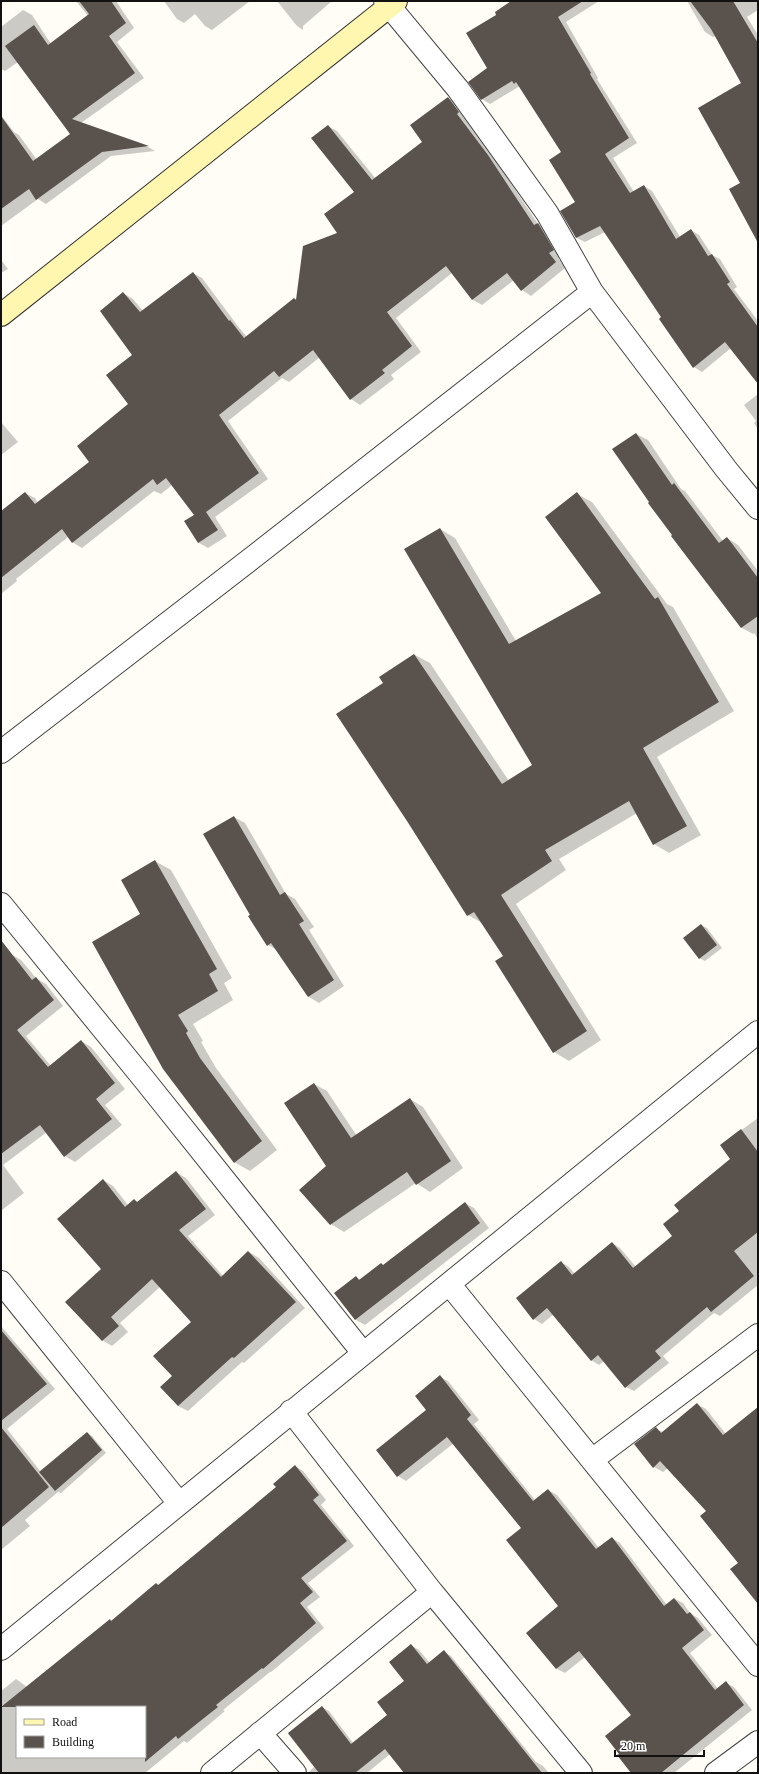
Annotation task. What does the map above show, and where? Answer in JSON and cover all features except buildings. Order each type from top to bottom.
[{"type":"street","points":[[1,314],[390,3],[458,89],[547,213],[592,292],[726,469],[758,508]]},
{"type":"street","points":[[1,752],[592,292]]},
{"type":"street","points":[[1,904],[143,1078],[363,1353]]},
{"type":"street","points":[[1,1649],[291,1411],[450,1285],[758,1032]]},
{"type":"street","points":[[1,1282],[179,1503]]},
{"type":"street","points":[[450,1285],[758,1666]]},
{"type":"street","points":[[592,1460],[758,1335]]},
{"type":"street","points":[[291,1411],[432,1592],[581,1773]]},
{"type":"street","points":[[212,1773],[432,1592]]},
{"type":"street","points":[[260,1733],[295,1773]]},
{"type":"street","points":[[716,1773],[758,1742]]}]
